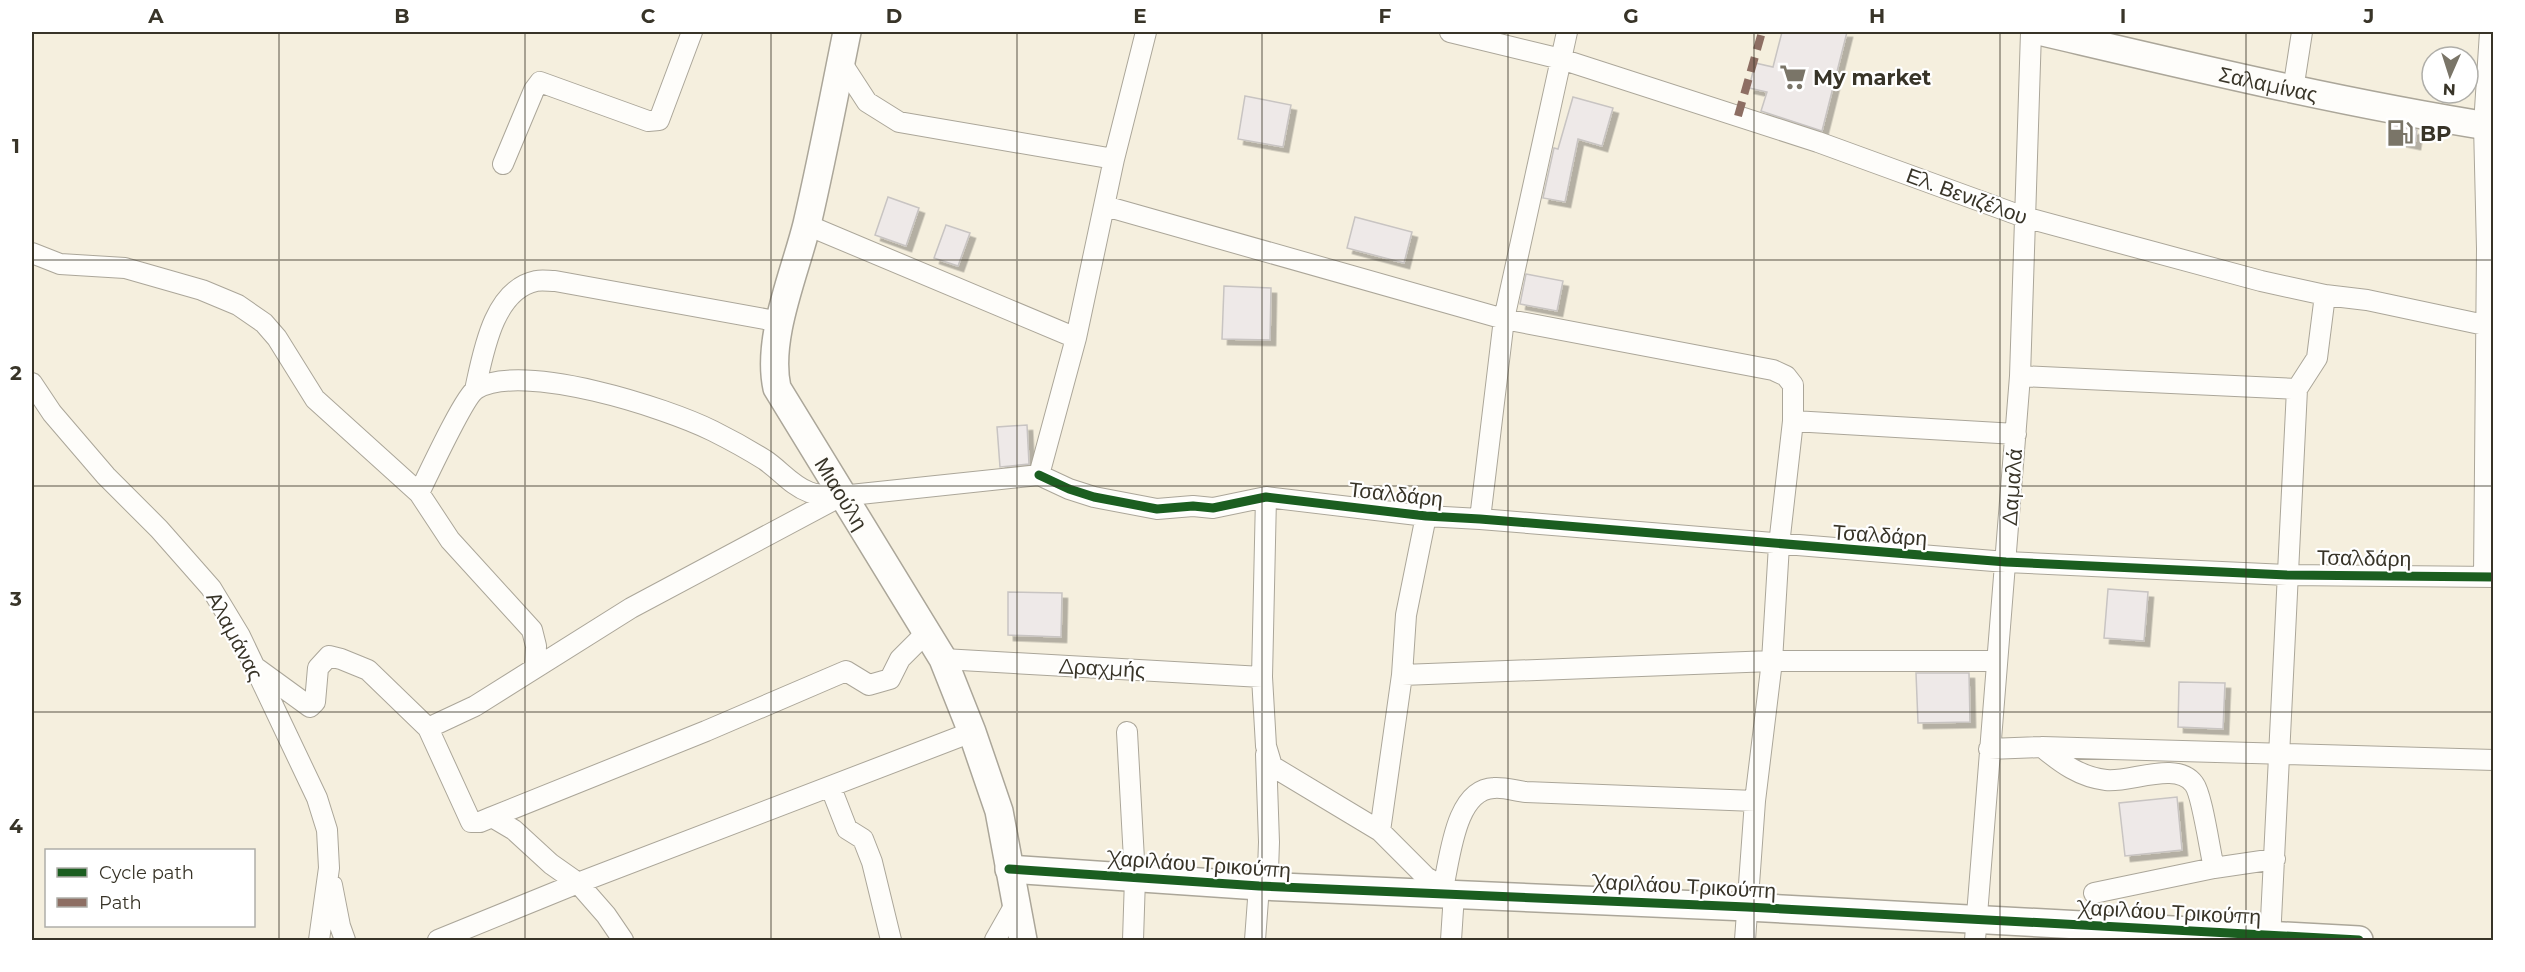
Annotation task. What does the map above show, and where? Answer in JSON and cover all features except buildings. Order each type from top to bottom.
[{"type":"street","points":[[503,164],[534,90],[540,82],[648,121],[659,120],[692,32]]},
{"type":"street","name":"Μιαούλη","points":[[847,32],[807,225],[781,322],[773,372],[777,388],[841,496],[943,659],[972,732],[999,811],[1023,940]]},
{"type":"street","points":[[475,390],[511,379],[564,383],[646,406],[712,431],[765,461],[800,489],[812,494],[841,496],[1039,475],[1076,338],[1114,159],[1146,32]]},
{"type":"street","name":"Ελ. Βενιζέλου","points":[[1450,32],[1561,59],[1818,142],[2024,217],[2250,279],[2325,295],[2367,300],[2490,326]]},
{"type":"street","points":[[1480,519],[1504,319],[1567,32]]},
{"type":"street","name":"Δαμαλά","points":[[1975,930],[2020,376],[2031,32]]},
{"type":"street","name":"Σαλαμίνας","points":[[2043,32],[2363,105],[2489,126]]},
{"type":"street","points":[[2293,90],[2302,32]]},
{"type":"street","points":[[2489,577],[2490,32]]},
{"type":"street","points":[[841,62],[867,102],[899,122],[1114,159]]},
{"type":"street","points":[[1105,206],[1504,319],[1773,370],[1786,376],[1793,385],[1793,421],[1779,545],[1772,661],[1755,801],[1745,940]]},
{"type":"street","points":[[807,225],[1076,338]]},
{"type":"street","points":[[32,253],[60,264],[125,268],[202,290],[238,305],[264,323],[277,338],[315,399],[419,493],[450,540],[532,630],[536,646],[536,667]]},
{"type":"street","points":[[419,493],[460,413],[475,390],[484,348],[498,312],[520,287],[537,280],[555,281],[781,322]]},
{"type":"street","points":[[2270,938],[2297,389],[2318,358],[2325,295]]},
{"type":"street","points":[[2020,376],[2297,389]]},
{"type":"street","name":"Αλαμάνας","points":[[32,383],[52,413],[106,476],[159,529],[211,588],[240,636],[317,798],[327,830],[329,868],[319,940]]},
{"type":"street","points":[[1793,421],[2016,434]]},
{"type":"street","name":"Τσαλδάρη","points":[[1039,475],[1069,489],[1156,509],[1193,506],[1213,508],[1266,497],[1426,516],[2006,562],[2287,575],[2489,577]]},
{"type":"street","points":[[428,728],[475,706],[631,608],[841,496]]},
{"type":"street","points":[[1255,940],[1259,886],[1268,871],[1269,861],[1262,677],[1266,497]]},
{"type":"street","points":[[1380,831],[1402,675],[1406,615],[1426,516]]},
{"type":"street","points":[[254,667],[310,707],[315,702],[318,668],[329,656],[341,658],[368,670],[428,728],[471,822],[480,822],[706,731],[846,671],[869,685],[890,679],[900,659],[927,632]]},
{"type":"street","name":"Δραχμής","points":[[943,659],[1262,677]]},
{"type":"street","points":[[1402,675],[1772,661],[1996,661]]},
{"type":"street","points":[[438,940],[578,883],[831,788],[972,732]]},
{"type":"street","points":[[1127,732],[1135,878],[1133,940]]},
{"type":"street","points":[[1266,746],[1272,766],[1380,831],[1426,877],[1449,891]]},
{"type":"street","points":[[2042,747],[2060,762],[2087,776],[2122,781],[2160,773],[2180,775],[2194,783],[2201,804],[2214,868]]},
{"type":"street","points":[[1989,750],[2042,747],[2493,760]]},
{"type":"street","points":[[831,788],[847,829],[863,839],[872,862],[891,940]]},
{"type":"street","points":[[1451,940],[1449,891],[1463,810],[1471,796],[1492,788],[1526,792],[1755,801]]},
{"type":"street","points":[[492,817],[514,830],[551,864],[578,883],[606,915],[623,940]]},
{"type":"street","points":[[2094,893],[2214,868],[2275,859]]},
{"type":"street","points":[[329,868],[340,926],[345,940]]},
{"type":"street","name":"Χαριλάου Τρικούπη","points":[[1009,869],[1259,886],[1449,891],[1747,907],[1975,930],[2359,940]]},
{"type":"street","points":[[995,940],[1016,903]]},
{"type":"marked path","points":[[1738,116],[1762,32]]},
{"type":"cycle path","points":[[1039,475],[1069,489],[1094,497],[1157,509],[1193,506],[1213,508],[1266,497],[1426,516],[2006,562],[2287,575],[2494,577]]},
{"type":"cycle path","points":[[1009,869],[1259,886],[1747,907],[2359,940]]},
{"type":"place","name":"My market","points":[[1793,77]]},
{"type":"place","name":"BP","points":[[2400,133]]}]
